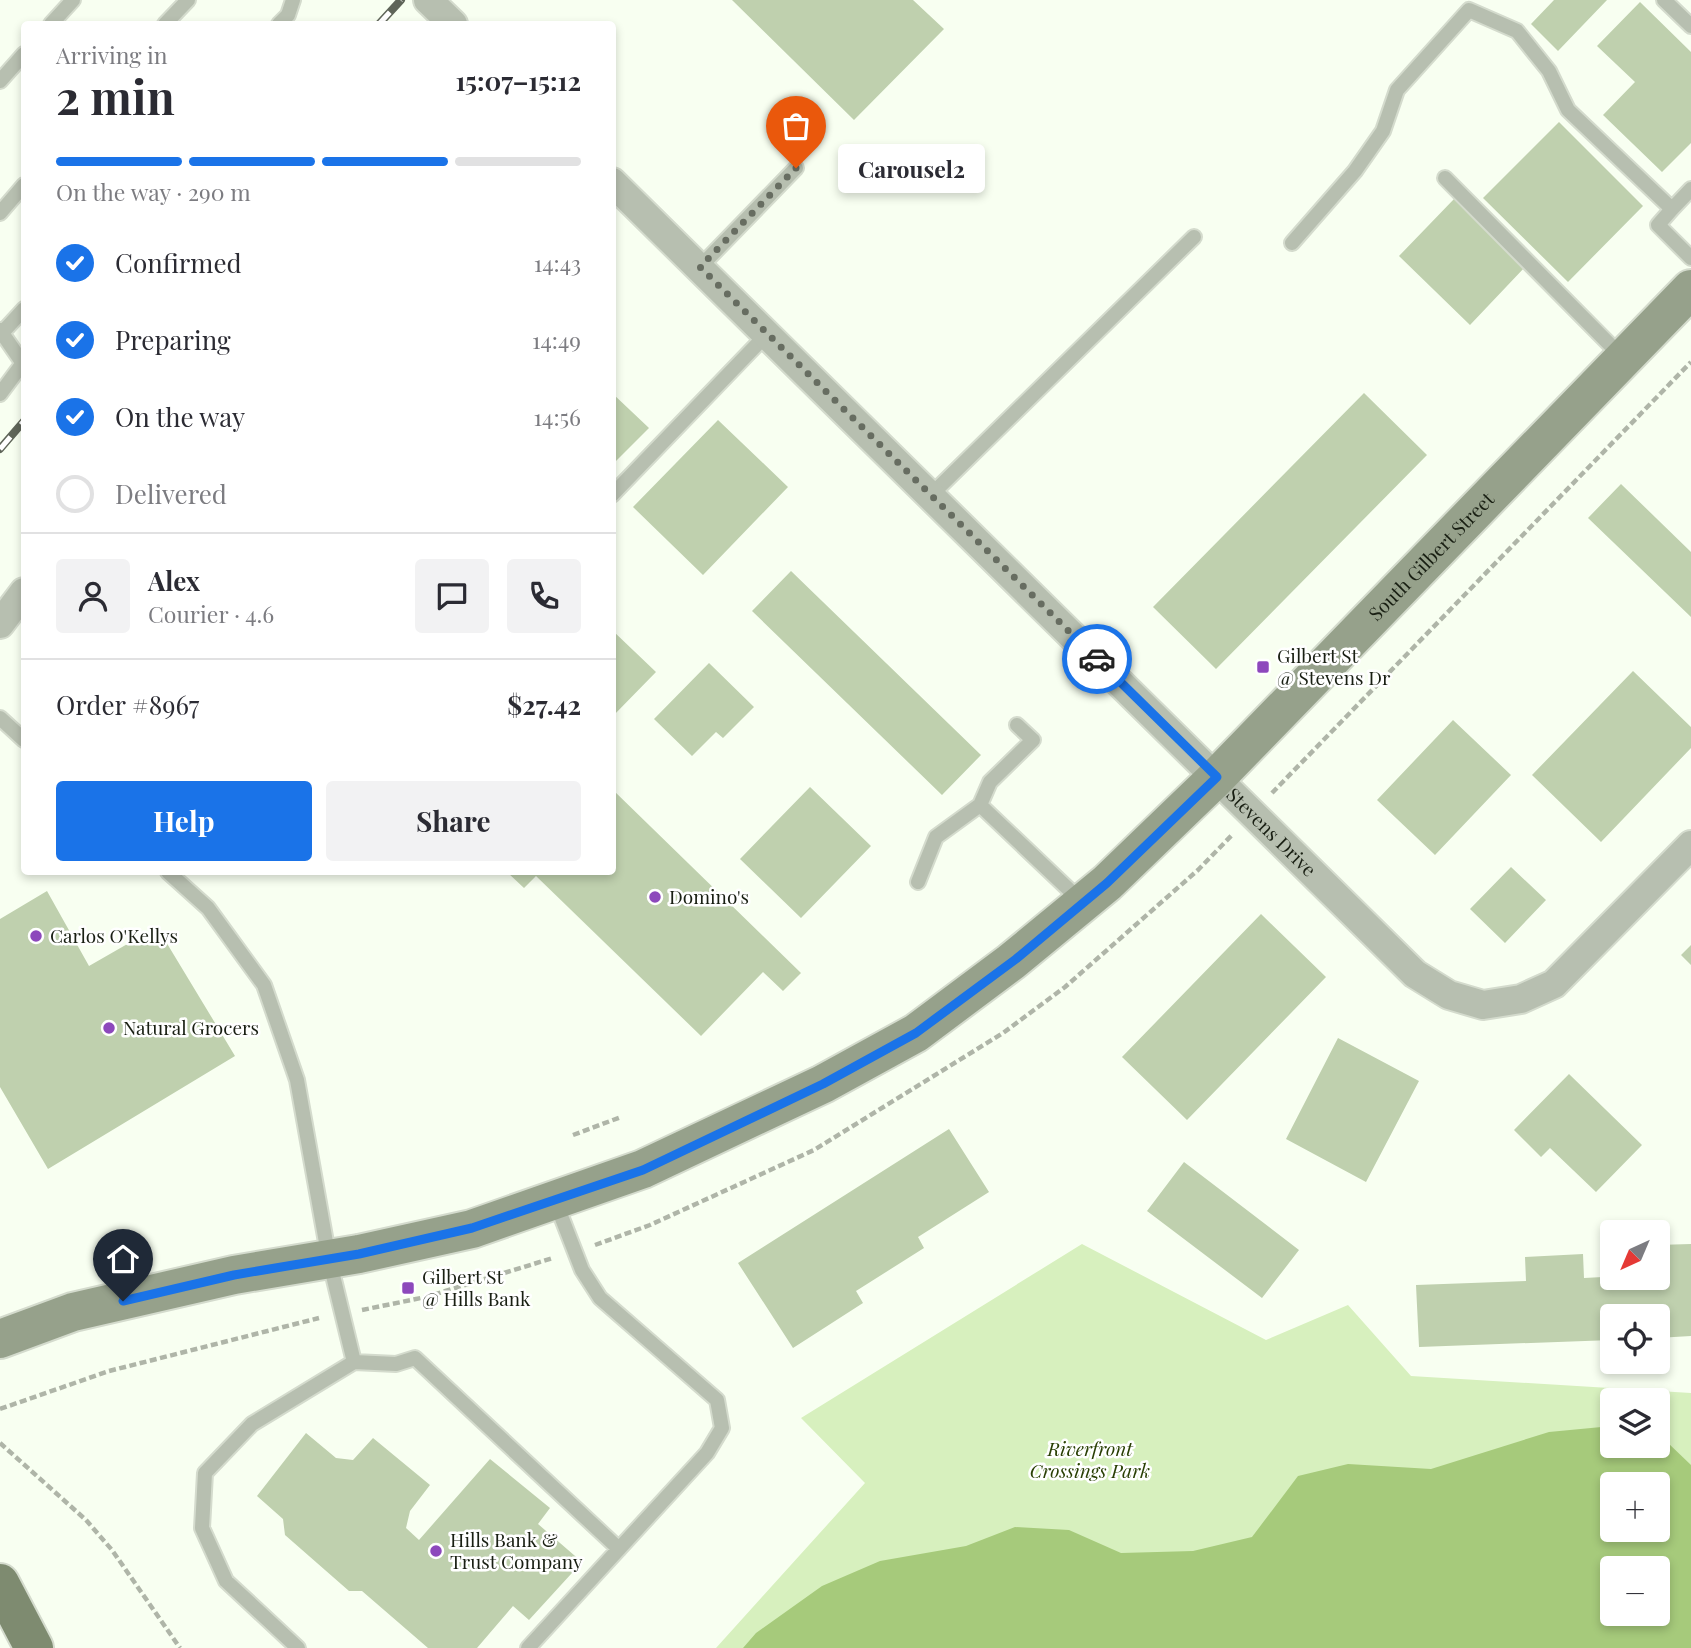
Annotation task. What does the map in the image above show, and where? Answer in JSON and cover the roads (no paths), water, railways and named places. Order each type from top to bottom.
[{"type":"main road","name":"South Gilbert Street","points":[[0,1339],[73,1312],[234,1275],[329,1259],[472,1228],[643,1170],[823,1084],[916,1033],[1011,962],[1107,883],[1217,777],[1691,289]]},
{"type":"main road","points":[[0,1583],[34,1648]]},
{"type":"street","points":[[428,0],[450,21]]},
{"type":"street","name":"Stevens Drive","points":[[616,185],[1415,974],[1449,995],[1483,1005],[1521,999],[1554,984],[1691,845]]},
{"type":"street","points":[[0,624],[21,599]]},
{"type":"lane","points":[[54,21],[73,0]]},
{"type":"lane","points":[[169,21],[188,0]]},
{"type":"lane","points":[[282,21],[288,15],[293,0]]},
{"type":"lane","points":[[1664,0],[1691,26]]},
{"type":"lane","points":[[1292,243],[1355,171],[1383,131],[1396,90],[1469,10],[1517,31],[1549,71],[1567,110],[1672,209]]},
{"type":"lane","points":[[0,81],[21,57]]},
{"type":"lane","points":[[700,267],[796,168]]},
{"type":"lane","points":[[1445,178],[1623,359]]},
{"type":"lane","points":[[0,213],[21,188]]},
{"type":"lane","points":[[1691,189],[1658,225],[1691,258]]},
{"type":"lane","points":[[931,495],[1194,237]]},
{"type":"lane","points":[[21,312],[1,332],[21,360]]},
{"type":"lane","points":[[616,491],[767,334]]},
{"type":"lane","points":[[0,394],[21,368]]},
{"type":"lane","points":[[0,718],[21,737]]},
{"type":"lane","points":[[918,882],[936,837],[979,805],[990,782],[1033,740],[1017,725]]},
{"type":"lane","points":[[979,805],[1083,903]]},
{"type":"lane","points":[[171,875],[208,908],[264,985],[297,1080],[329,1259],[354,1362]]},
{"type":"lane","points":[[528,1648],[707,1453],[722,1428],[718,1399],[600,1298],[582,1270],[555,1200]]},
{"type":"lane","points":[[298,1648],[226,1581],[202,1528],[205,1473],[252,1424],[354,1362],[396,1364],[415,1358],[619,1549]]},
{"type":"railway","points":[[382,21],[401,0]]},
{"type":"railway","points":[[0,449],[21,424]]},
{"type":"place","name":"Carousel2","points":[[796,168]]},
{"type":"place","name":"Gilbert St @ Stevens Dr","points":[[1263,667]]},
{"type":"place","name":"Domino's","points":[[655,897]]},
{"type":"place","name":"Carlos O'Kellys","points":[[36,936]]},
{"type":"place","name":"Natural Grocers","points":[[109,1028]]},
{"type":"place","name":"Gilbert St @ Hills Bank","points":[[408,1288]]},
{"type":"place","name":"Hills Bank & Trust Company","points":[[436,1551]]},
{"type":"park label","name":"Riverfront Crossings Park","points":[[1090,1460]]}]
